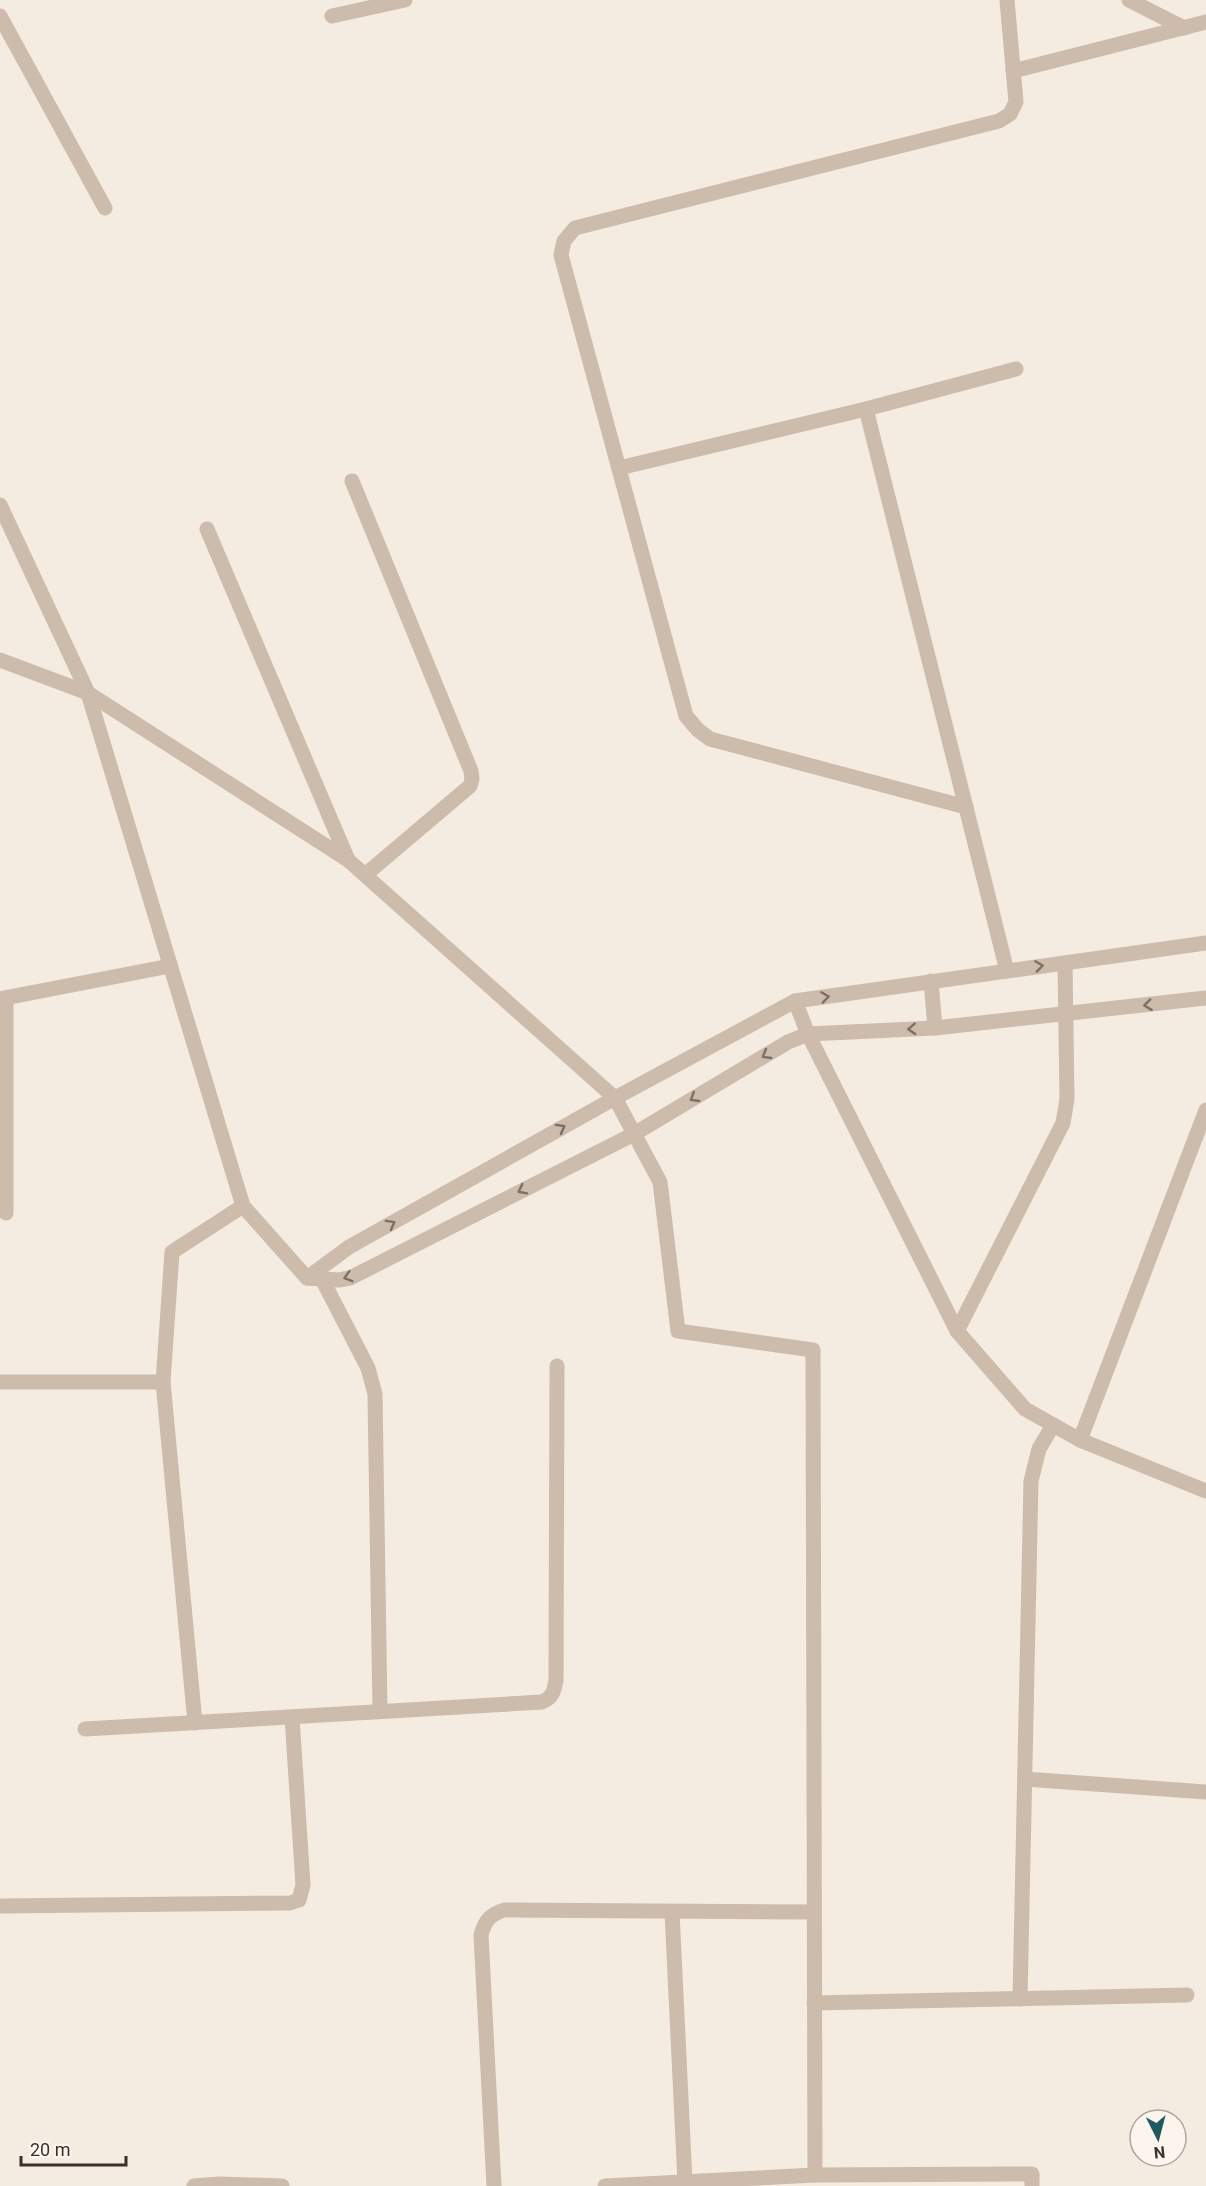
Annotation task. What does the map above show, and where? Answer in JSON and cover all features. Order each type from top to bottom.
[{"type":"street","points":[[332,16],[405,0]]},
{"type":"street","points":[[966,807],[710,739],[698,730],[686,716],[561,255],[564,241],[575,228],[999,121],[1010,114],[1016,102],[1007,0]]},
{"type":"street","points":[[1129,0],[1184,28]]},
{"type":"street","points":[[0,16],[105,208]]},
{"type":"street","points":[[1013,71],[1206,22]]},
{"type":"street","points":[[619,468],[867,409],[1016,369]]},
{"type":"street","points":[[867,409],[1007,971]]},
{"type":"street","points":[[352,482],[471,771],[472,779],[470,786],[365,875]]},
{"type":"street","points":[[0,505],[88,693],[243,1206],[315,1279],[368,1368],[375,1394],[380,1711]]},
{"type":"street","points":[[207,529],[348,860]]},
{"type":"street","points":[[0,660],[88,693],[348,860],[615,1098],[660,1182],[678,1331],[813,1350],[815,2175]]},
{"type":"street","points":[[315,1279],[349,1247],[615,1098],[795,1001],[1206,943]]},
{"type":"street","points":[[957,1331],[1063,1123],[1067,1099],[1065,963]]},
{"type":"street","points":[[6,1213],[3,998],[170,966]]},
{"type":"street","points":[[931,981],[935,1028]]},
{"type":"street","points":[[315,1279],[350,1278],[634,1134],[788,1042],[808,1034],[935,1028],[1206,998]]},
{"type":"street","points":[[795,1001],[808,1034],[957,1331],[1025,1409],[1080,1440],[1206,1491]]},
{"type":"street","points":[[1080,1440],[1206,1110]]},
{"type":"street","points":[[195,1723],[163,1382],[172,1252],[243,1206]]},
{"type":"street","points":[[85,1729],[542,1702],[550,1698],[556,1680],[557,1366]]},
{"type":"street","points":[[0,1382],[163,1382]]},
{"type":"street","points":[[1020,1999],[1032,1475],[1039,1449],[1053,1425]]},
{"type":"street","points":[[0,1906],[290,1903],[298,1899],[303,1885],[292,1717]]},
{"type":"street","points":[[1025,1779],[1206,1792]]},
{"type":"street","points":[[494,2186],[481,1935],[484,1923],[492,1914],[504,1910],[814,1912]]},
{"type":"street","points":[[672,1912],[685,2182]]},
{"type":"street","points":[[814,2003],[1187,1995]]},
{"type":"street","points":[[605,2186],[815,2175],[1032,2174],[1032,2186]]},
{"type":"street","points":[[194,2186],[219,2184],[282,2186]]}]
